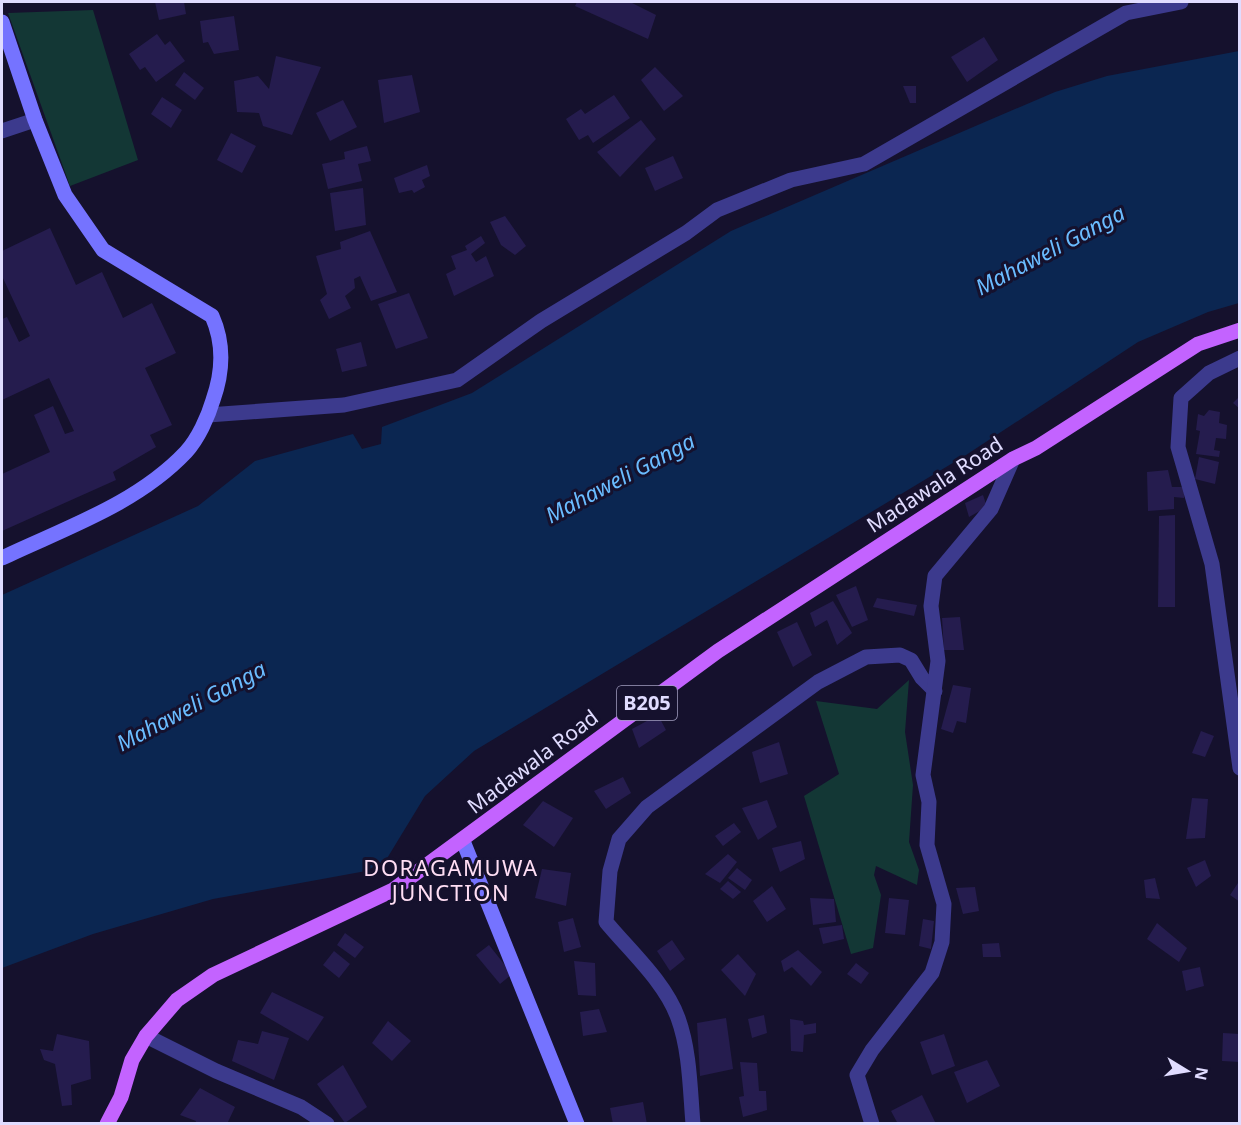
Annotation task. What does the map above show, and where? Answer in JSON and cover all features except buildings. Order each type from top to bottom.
[{"type":"main road","name":"Madawala Road","points":[[107,1124],[121,1097],[132,1060],[146,1036],[177,1000],[213,975],[393,890],[463,841],[718,651],[1013,459],[1036,448],[1198,344],[1239,330]]},
{"type":"street","points":[[208,415],[344,405],[457,380],[541,321],[686,233],[717,210],[791,180],[864,164],[1126,13],[1181,2]]},
{"type":"street","points":[[2,22],[35,120],[65,195],[103,250],[212,316],[219,332],[221,358],[219,385],[208,415],[188,451],[140,492],[2,558]]},
{"type":"street","points":[[2,131],[35,120]]},
{"type":"street","points":[[1239,358],[1209,373],[1181,398],[1178,447],[1212,564],[1239,768]]},
{"type":"street","points":[[872,1124],[858,1075],[872,1050],[932,973],[942,942],[944,904],[927,845],[929,802],[923,775],[938,662],[931,606],[935,576],[991,509],[1013,459]]},
{"type":"street","points":[[693,1124],[687,1054],[678,1017],[662,990],[606,922],[609,871],[619,839],[647,807],[818,682],[866,657],[900,656],[911,660],[922,678],[935,691]]},
{"type":"street","points":[[463,841],[577,1124]]},
{"type":"street","points":[[146,1036],[216,1071],[300,1107],[327,1124]]},
{"type":"green space","points":[[93,10],[138,160],[70,186],[8,13]]},
{"type":"green space","points":[[909,680],[905,732],[913,785],[909,842],[919,870],[917,885],[876,866],[874,875],[881,895],[873,948],[851,954],[804,796],[839,774],[816,701],[877,709]]},
{"type":"water","name":"Mahaweli Ganga","points":[[1239,51],[1239,303],[1208,312],[1138,342],[966,455],[474,751],[425,796],[386,860],[366,871],[213,899],[93,934],[2,968],[2,595],[198,506],[255,461],[353,434],[362,449],[381,444],[382,427],[472,393],[731,231],[1055,92],[1107,76]]},
{"type":"district","name":"DORAGAMUWA JUNCTION","points":[[451,880]]}]
